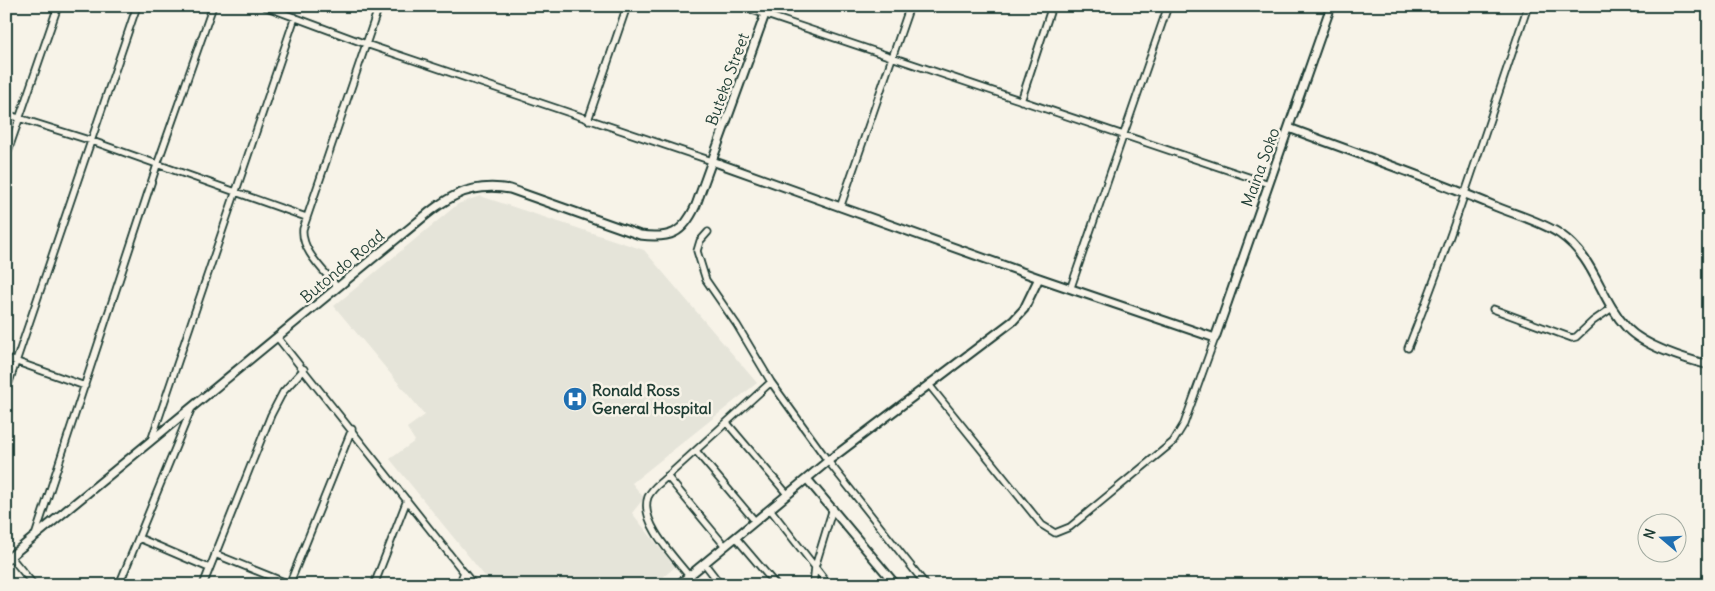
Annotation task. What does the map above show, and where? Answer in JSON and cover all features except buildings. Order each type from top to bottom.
[{"type":"street","points":[[6,156],[58,6]]},
{"type":"street","points":[[6,391],[137,6]]},
{"type":"street","points":[[35,536],[158,165],[213,6]]},
{"type":"street","points":[[264,6],[366,44],[712,161],[1039,278],[1215,338],[1184,424],[1173,442],[1070,527],[1055,533],[1042,525],[930,386]]},
{"type":"street","points":[[337,287],[304,242],[306,217],[379,6]]},
{"type":"street","points":[[588,120],[627,6]]},
{"type":"street","points":[[740,6],[1269,184]]},
{"type":"street","name":"Buteko Street","points":[[712,161],[768,6]]},
{"type":"street","points":[[841,206],[910,6]]},
{"type":"street","points":[[1021,101],[1052,6]]},
{"type":"street","points":[[1070,287],[1168,6]]},
{"type":"street","name":"Maina Soko","points":[[1215,338],[1331,6]]},
{"type":"street","points":[[1408,348],[1453,232],[1464,193],[1528,6]]},
{"type":"street","points":[[150,441],[295,17]]},
{"type":"street","points":[[6,114],[92,141],[306,217]]},
{"type":"street","points":[[1289,128],[1464,193],[1558,233],[1577,248],[1591,265],[1612,308],[1628,330],[1652,345],[1709,365]]},
{"type":"street","name":"Butondo Road","points":[[8,558],[446,199],[459,192],[480,187],[510,189],[640,234],[657,237],[668,236],[684,226],[690,219],[712,161]]},
{"type":"street","points":[[708,232],[700,241],[697,252],[701,267],[770,382],[828,461],[926,585]]},
{"type":"street","points":[[678,585],[828,461],[930,386],[1013,321],[1024,308],[1039,278]]},
{"type":"street","points":[[1493,309],[1572,338],[1576,337],[1593,321],[1612,308]]},
{"type":"street","points":[[277,337],[304,368],[474,585]]},
{"type":"street","points":[[6,358],[85,386]]},
{"type":"street","points":[[203,585],[278,399],[288,384],[304,368]]},
{"type":"street","points":[[689,576],[654,531],[650,521],[647,500],[649,495],[667,476],[770,382]]},
{"type":"street","points":[[119,585],[192,407]]},
{"type":"street","points":[[727,423],[788,495]]},
{"type":"street","points":[[215,554],[289,585],[352,429]]},
{"type":"street","points":[[696,451],[754,521]]},
{"type":"street","points":[[667,476],[725,546]]},
{"type":"street","points":[[807,479],[896,585]]},
{"type":"street","points":[[374,585],[407,500]]},
{"type":"street","points":[[813,585],[815,567],[833,508]]},
{"type":"street","points":[[770,509],[829,585]]},
{"type":"street","points":[[139,538],[209,568]]},
{"type":"street","points":[[736,538],[776,585]]},
{"type":"street","points":[[8,558],[34,585]]},
{"type":"street","points":[[704,563],[721,585]]},
{"type":"street","points":[[459,585],[464,572]]},
{"type":"street","points":[[1703,585],[1709,572]]},
{"type":"shaded area","name":"Ronald Ross General Hospital","points":[[480,196],[644,250],[757,383],[632,483],[644,498],[632,513],[675,567],[654,585],[492,585],[390,459],[415,441],[407,428],[425,415],[334,306],[458,204]]},
{"type":"place","name":"Ronald Ross General Hospital","points":[[575,399]]}]
